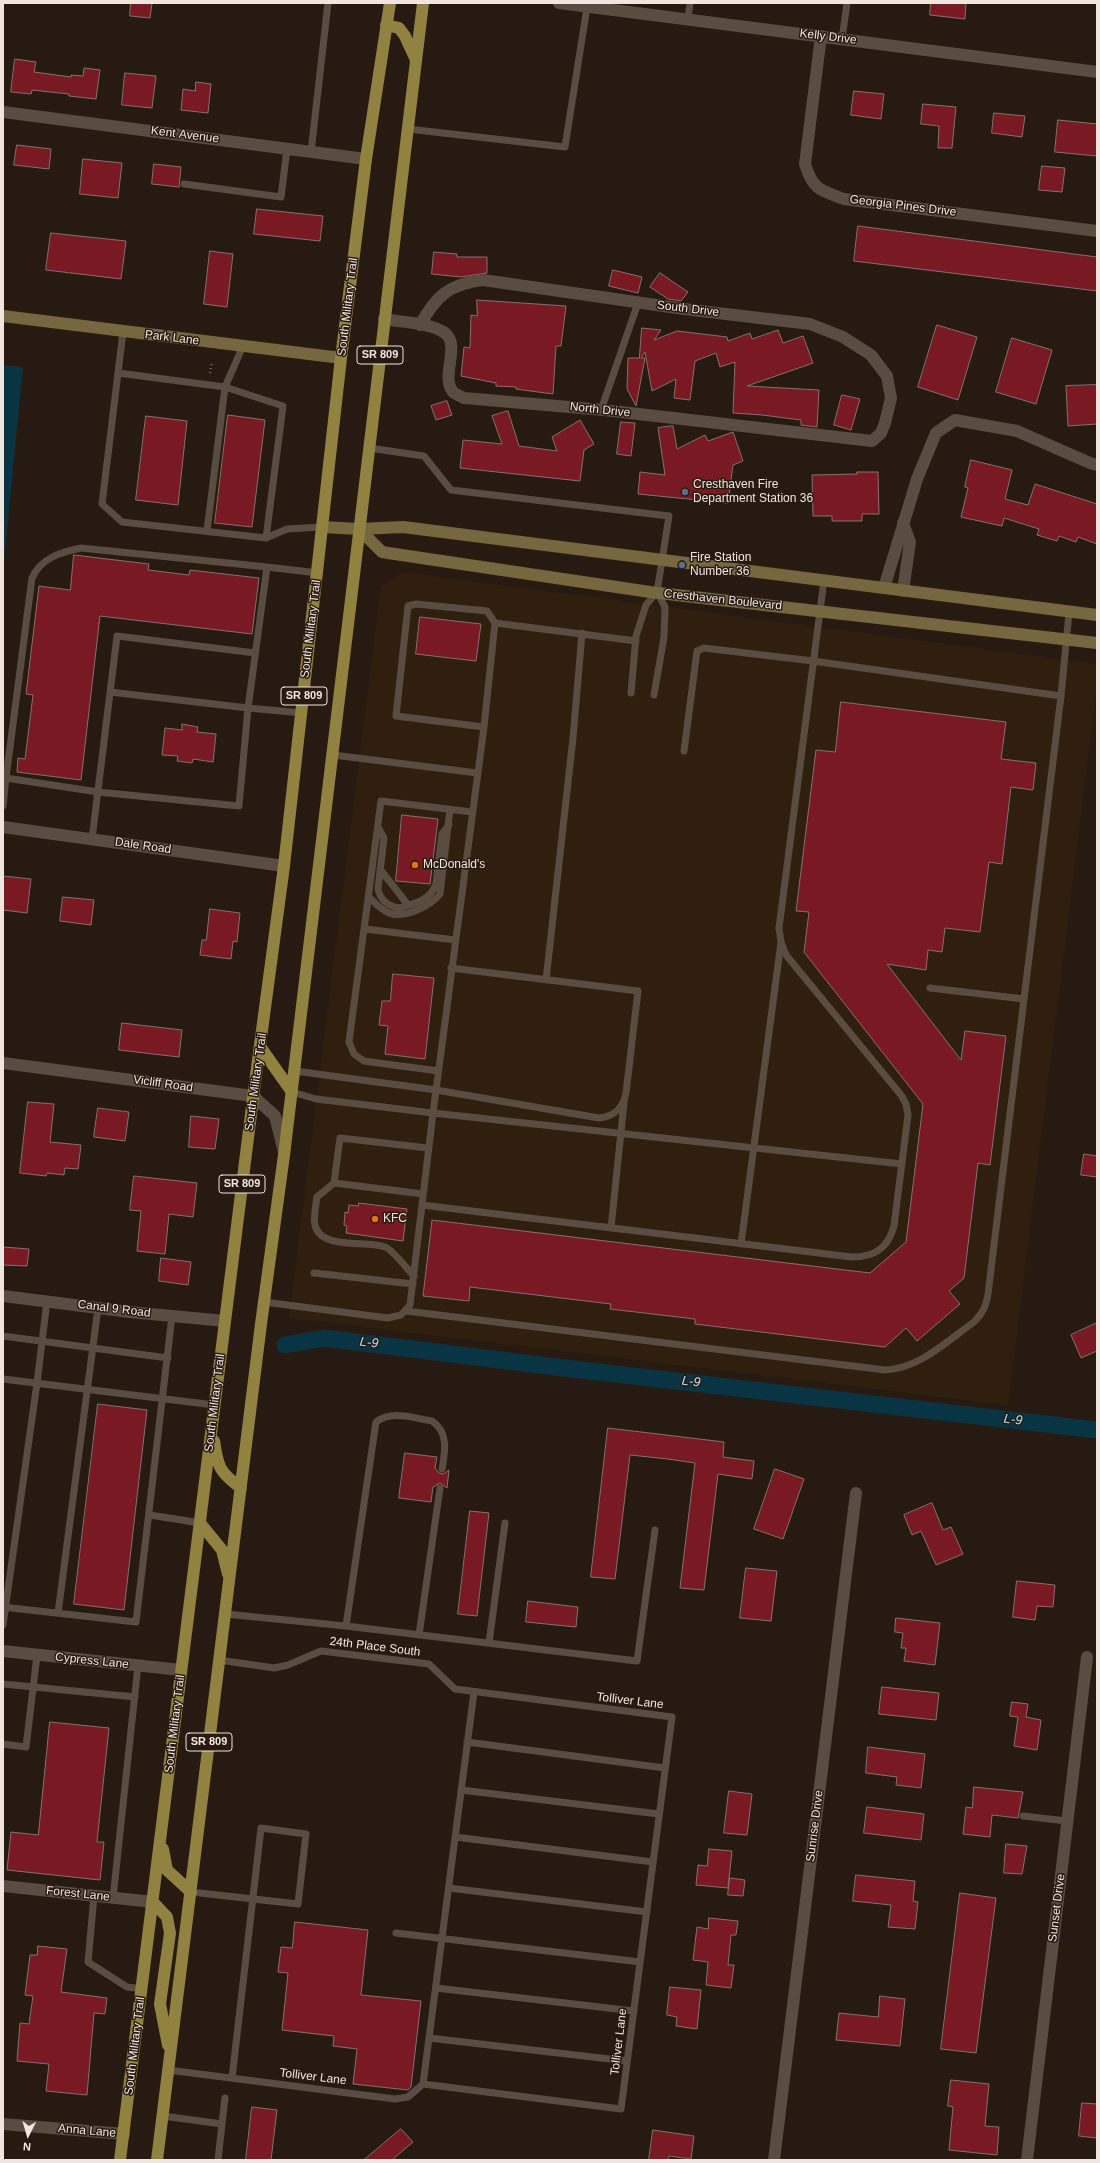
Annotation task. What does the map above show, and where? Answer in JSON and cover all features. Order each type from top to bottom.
[{"type":"main road","name":"South Military Trail","points":[[120,2160],[253,1096],[261,1048],[284,866],[322,527],[366,159],[390,3]]},
{"type":"main road","name":"SR 809","points":[[157,2160],[264,1302],[295,1071],[423,3]]},
{"type":"main road","points":[[386,25],[399,28],[405,36],[416,61]]},
{"type":"main road","points":[[261,1048],[292,1092]]},
{"type":"main road","points":[[212,1428],[218,1463],[224,1476],[241,1488]]},
{"type":"main road","points":[[200,1524],[222,1550],[230,1579]]},
{"type":"main road","points":[[160,1838],[167,1870],[191,1892]]},
{"type":"main road","points":[[153,1902],[167,1917],[170,1933],[160,2004],[170,2056]]},
{"type":"street","name":"Kelly Drive","points":[[559,3],[605,6],[688,19],[1097,72]]},
{"type":"street","name":"Georgia Pines Drive","points":[[821,36],[805,164],[810,180],[822,190],[844,199],[1097,231]]},
{"type":"street","name":"Kent Avenue","points":[[3,112],[366,159]]},
{"type":"street","name":"South Drive","points":[[420,325],[431,306],[439,297],[449,290],[471,282],[483,280],[638,303],[810,324],[843,337],[871,355],[887,376],[891,398],[885,424],[881,433],[872,441]]},
{"type":"street","name":"Park Lane","points":[[3,316],[342,358]]},
{"type":"street","name":"North Drive","points":[[384,319],[436,328],[446,334],[451,344],[448,382],[454,392],[464,398],[601,410],[872,441]]},
{"type":"street","points":[[884,588],[917,479],[936,433],[954,420],[1017,431],[1097,465]]},
{"type":"street","points":[[903,523],[910,542],[903,591]]},
{"type":"street","points":[[322,527],[359,529],[403,527],[824,580],[1069,613],[1097,615]]},
{"type":"street","name":"Cresthaven Boulevard","points":[[359,529],[382,552],[657,592],[821,610],[1097,644]]},
{"type":"street","name":"Dale Road","points":[[3,827],[284,866]]},
{"type":"street","name":"Vicliff Road","points":[[3,1063],[253,1096]]},
{"type":"street","points":[[253,1096],[275,1116],[284,1155]]},
{"type":"street","name":"Canal 9 Road","points":[[3,1296],[172,1316],[225,1320]]},
{"type":"street","name":"Sunrise Drive","points":[[775,2160],[856,1493]]},
{"type":"street","name":"Cypress Lane","points":[[3,1651],[181,1670]]},
{"type":"street","name":"Sunset Drive","points":[[1027,2160],[1087,1657]]},
{"type":"street","name":"Forest Lane","points":[[3,1886],[153,1902]]},
{"type":"street","name":"Anna Lane","points":[[3,2124],[124,2134]]},
{"type":"lane","points":[[311,152],[328,3]]},
{"type":"lane","points":[[688,19],[690,3]]},
{"type":"lane","points":[[842,39],[847,3]]},
{"type":"lane","points":[[408,129],[565,146],[587,6]]},
{"type":"lane","points":[[184,184],[281,196],[287,149]]},
{"type":"lane","points":[[601,410],[638,303]]},
{"type":"lane","points":[[124,332],[102,504],[122,522],[266,538],[287,529],[322,527]]},
{"type":"lane","points":[[207,531],[225,387],[243,346]]},
{"type":"lane","points":[[118,373],[225,387],[283,406],[266,538]]},
{"type":"lane","points":[[369,448],[424,456],[451,490],[669,516],[657,592],[646,605],[636,641],[631,693]]},
{"type":"lane","points":[[3,806],[32,578],[36,569],[63,552],[81,548],[318,573]]},
{"type":"lane","points":[[6,778],[98,792],[239,806],[248,708],[267,567]]},
{"type":"lane","points":[[422,1205],[852,1258],[875,1254],[884,1247],[891,1237],[894,1226],[908,1114],[906,1104],[901,1095],[786,955],[781,942],[779,928],[824,580]]},
{"type":"lane","points":[[654,696],[664,637],[665,607],[657,592]]},
{"type":"lane","points":[[264,1302],[388,1318],[401,1315],[410,1305],[428,1148],[484,727],[496,623],[487,611],[416,604],[408,606],[396,716],[484,727]]},
{"type":"lane","points":[[406,1311],[885,1370],[899,1369],[911,1365],[982,1315],[986,1305],[1061,696],[1065,641],[1069,613]]},
{"type":"lane","points":[[496,623],[636,641]]},
{"type":"lane","points":[[546,980],[573,738],[582,633]]},
{"type":"lane","points":[[92,839],[117,636],[255,653]]},
{"type":"lane","points":[[684,751],[697,651],[704,648],[813,661],[1061,696]]},
{"type":"lane","points":[[110,692],[302,713]]},
{"type":"lane","points":[[332,755],[478,772]]},
{"type":"lane","points":[[438,1071],[364,1061],[358,1058],[350,1048],[349,1042],[381,801],[472,812]]},
{"type":"lane","points":[[369,897],[379,907],[390,914],[398,915],[417,910],[433,903],[440,894],[450,809]]},
{"type":"lane","points":[[378,827],[384,838],[378,889],[384,902],[398,908],[427,897],[433,891],[436,884],[442,834],[449,825]]},
{"type":"lane","points":[[380,869],[408,905]]},
{"type":"lane","points":[[365,929],[455,940]]},
{"type":"lane","points":[[741,1244],[781,942]]},
{"type":"lane","points":[[451,968],[638,991],[624,1102],[611,1228]]},
{"type":"lane","points":[[930,988],[1024,998]]},
{"type":"lane","points":[[295,1071],[436,1090],[599,1118],[614,1114],[624,1102]]},
{"type":"lane","points":[[292,1092],[316,1099],[433,1113],[902,1164]]},
{"type":"lane","points":[[414,1276],[385,1247],[332,1241],[322,1236],[315,1227],[317,1197],[334,1183],[340,1138],[428,1148]]},
{"type":"lane","points":[[334,1183],[423,1194]]},
{"type":"lane","points":[[314,1273],[413,1284]]},
{"type":"lane","points":[[3,1625],[4,1607],[38,1383],[47,1301]]},
{"type":"lane","points":[[58,1613],[98,1308]]},
{"type":"lane","points":[[4,1607],[136,1622],[150,1515],[172,1316]]},
{"type":"lane","points":[[3,1336],[168,1358]]},
{"type":"lane","points":[[3,1379],[214,1405]]},
{"type":"lane","points":[[346,1626],[376,1422],[389,1415],[396,1415],[436,1424],[442,1432],[446,1446],[442,1469]]},
{"type":"lane","points":[[419,1635],[440,1488]]},
{"type":"lane","points":[[150,1515],[200,1524]]},
{"type":"lane","points":[[489,1643],[505,1523]]},
{"type":"lane","points":[[225,1614],[346,1626],[637,1661],[655,1530]]},
{"type":"lane","name":"24th Place South","points":[[219,1660],[274,1668],[288,1665],[321,1651],[429,1664],[455,1689],[474,1692]]},
{"type":"lane","points":[[3,1744],[26,1746],[37,1655]]},
{"type":"lane","points":[[113,1898],[138,1665]]},
{"type":"lane","points":[[3,1684],[135,1697]]},
{"type":"lane","points":[[423,2084],[474,1692]]},
{"type":"lane","name":"Tolliver Lane","points":[[168,2070],[395,2099],[408,2097],[423,2084],[621,2110],[672,1717],[474,1692]]},
{"type":"lane","points":[[467,1742],[665,1768]]},
{"type":"lane","points":[[461,1790],[659,1814]]},
{"type":"lane","points":[[1023,1816],[1067,1821]]},
{"type":"lane","points":[[191,1892],[253,1898],[298,1904],[306,1834],[261,1828],[253,1898],[232,2078]]},
{"type":"lane","points":[[455,1837],[653,1862]]},
{"type":"lane","points":[[449,1888],[646,1912]]},
{"type":"lane","points":[[94,1896],[88,1962],[127,1987],[142,1989]]},
{"type":"lane","points":[[396,1933],[640,1962]]},
{"type":"lane","points":[[436,1988],[634,2012]]},
{"type":"lane","points":[[429,2038],[627,2061]]},
{"type":"lane","points":[[218,2160],[225,2098]]},
{"type":"lane","points":[[163,2116],[222,2124]]},
{"type":"path","points":[[210,374],[212,362]]},
{"type":"shaded area","points":[[403,572],[1097,664],[1097,684],[1008,1405],[289,1318],[381,587]]},
{"type":"water","points":[[3,365],[23,367],[3,572]]},
{"type":"building","points":[[131,3],[152,3],[150,18],[130,16]]},
{"type":"building","points":[[931,3],[966,3],[965,19],[930,15]]},
{"type":"building","points":[[15,59],[36,62],[34,72],[71,77],[71,75],[83,76],[84,68],[100,70],[96,99],[32,90],[31,94],[11,92]]},
{"type":"building","points":[[125,73],[156,76],[152,108],[122,105]]},
{"type":"building","points":[[196,82],[211,84],[208,113],[181,110],[183,89],[195,91]]},
{"type":"building","points":[[854,91],[884,94],[881,119],[851,115]]},
{"type":"building","points":[[923,104],[956,107],[952,148],[938,148],[939,126],[921,124]]},
{"type":"building","points":[[994,113],[1025,116],[1022,137],[992,133]]},
{"type":"building","points":[[1058,120],[1097,124],[1097,156],[1055,152]]},
{"type":"building","points":[[17,145],[51,149],[49,169],[14,165]]},
{"type":"building","points":[[83,159],[122,163],[118,198],[80,194]]},
{"type":"building","points":[[154,164],[181,167],[179,187],[152,184]]},
{"type":"building","points":[[1042,166],[1065,168],[1062,192],[1039,190]]},
{"type":"building","points":[[257,209],[323,216],[320,241],[254,234]]},
{"type":"building","points":[[858,226],[1097,257],[1097,291],[854,261]]},
{"type":"building","points":[[51,233],[126,241],[121,279],[46,270]]},
{"type":"building","points":[[210,251],[233,254],[227,307],[204,304]]},
{"type":"building","points":[[434,252],[457,254],[457,257],[487,257],[487,273],[461,277],[432,274]]},
{"type":"building","points":[[613,270],[642,277],[638,293],[609,286]]},
{"type":"building","points":[[660,273],[688,292],[681,301],[668,299],[650,287]]},
{"type":"building","points":[[477,300],[566,306],[561,346],[556,346],[553,394],[516,389],[516,387],[496,386],[496,383],[461,376],[464,347],[470,348],[471,315],[477,316]]},
{"type":"building","points":[[937,325],[977,337],[958,400],[918,387]]},
{"type":"building","points":[[642,328],[661,330],[654,340],[677,331],[727,337],[728,341],[750,333],[752,339],[778,330],[783,343],[803,336],[813,363],[747,386],[819,390],[817,427],[801,425],[801,420],[733,413],[735,362],[720,367],[716,353],[695,361],[690,400],[674,398],[676,379],[652,391],[645,352],[641,358],[645,358],[636,406],[627,389],[628,358],[639,358]]},
{"type":"building","points":[[1012,338],[1052,350],[1036,404],[996,392]]},
{"type":"building","points":[[1097,385],[1097,424],[1068,426],[1066,386]]},
{"type":"building","points":[[842,395],[860,399],[851,430],[834,425]]},
{"type":"building","points":[[447,401],[452,415],[436,420],[431,406]]},
{"type":"building","points":[[508,411],[519,446],[557,451],[552,437],[580,420],[594,444],[584,450],[580,481],[460,468],[463,440],[502,444],[492,416]]},
{"type":"building","points":[[228,415],[265,420],[252,527],[215,523]]},
{"type":"building","points":[[146,416],[187,421],[178,505],[136,500]]},
{"type":"building","points":[[621,422],[635,423],[631,456],[617,454]]},
{"type":"building","points":[[673,426],[677,449],[705,435],[708,441],[733,432],[743,461],[733,465],[728,503],[638,494],[640,472],[665,475],[658,428]]},
{"type":"building","points":[[971,460],[1012,470],[1005,499],[1028,505],[1035,484],[1097,504],[1097,544],[1078,537],[1076,542],[1059,536],[1057,541],[1037,535],[1039,529],[1004,518],[1002,526],[961,517],[968,488],[965,487]]},
{"type":"building","points":[[857,472],[878,472],[879,514],[862,514],[862,521],[832,521],[832,516],[813,516],[812,475],[857,474]]},
{"type":"building","points":[[74,555],[149,564],[148,570],[189,575],[190,570],[259,578],[252,634],[100,616],[81,780],[17,772],[18,758],[25,759],[33,695],[26,694],[39,586],[70,590]]},
{"type":"building","points":[[420,617],[481,624],[476,661],[416,654]]},
{"type":"building","points":[[841,702],[1006,722],[1001,759],[1036,763],[1033,790],[1011,787],[1002,864],[989,862],[980,932],[945,928],[942,952],[928,950],[926,970],[887,964],[961,1060],[965,1031],[1006,1036],[990,1165],[978,1163],[964,1278],[949,1291],[960,1304],[917,1341],[906,1328],[885,1347],[695,1324],[695,1319],[610,1309],[611,1304],[470,1287],[469,1301],[423,1296],[432,1220],[870,1273],[906,1242],[923,1104],[804,952],[809,912],[796,911],[816,750],[835,752]]},
{"type":"building","points":[[182,724],[198,727],[197,732],[216,734],[213,762],[193,759],[192,763],[177,761],[178,756],[162,755],[165,728],[182,730]]},
{"type":"building","name":"McDonald's","points":[[402,815],[438,819],[430,884],[396,881]]},
{"type":"building","points":[[3,876],[31,879],[27,913],[3,910]]},
{"type":"building","points":[[63,897],[94,900],[91,925],[60,921]]},
{"type":"building","points":[[210,909],[240,913],[237,942],[233,941],[231,959],[200,955],[202,940],[206,940]]},
{"type":"building","points":[[393,974],[434,978],[425,1059],[385,1054],[388,1026],[379,1025],[382,1001],[390,1001]]},
{"type":"building","points":[[122,1023],[182,1030],[179,1057],[119,1050]]},
{"type":"building","points":[[28,1102],[54,1104],[50,1142],[81,1145],[78,1169],[65,1168],[64,1175],[47,1173],[46,1176],[20,1173]]},
{"type":"building","points":[[98,1108],[129,1112],[125,1141],[94,1137]]},
{"type":"building","points":[[191,1116],[219,1119],[215,1149],[189,1147]]},
{"type":"building","points":[[1084,1154],[1097,1156],[1097,1177],[1081,1175]]},
{"type":"building","points":[[134,1176],[197,1183],[193,1217],[169,1214],[165,1254],[137,1251],[141,1211],[130,1210]]},
{"type":"building","name":"KFC","points":[[359,1203],[407,1209],[403,1241],[346,1233],[347,1226],[344,1225],[345,1212],[348,1213],[349,1205],[358,1206]]},
{"type":"building","points":[[3,1247],[29,1249],[27,1266],[3,1265]]},
{"type":"building","points":[[161,1258],[191,1262],[188,1285],[159,1281]]},
{"type":"building","points":[[1097,1323],[1097,1351],[1081,1358],[1071,1335]]},
{"type":"building","points":[[98,1404],[147,1410],[124,1610],[74,1604]]},
{"type":"building","points":[[608,1428],[724,1442],[723,1457],[754,1461],[752,1479],[718,1474],[704,1590],[680,1588],[695,1463],[668,1459],[630,1455],[615,1579],[591,1577]]},
{"type":"building","points":[[405,1453],[437,1457],[435,1468],[439,1473],[443,1474],[449,1470],[447,1488],[440,1483],[433,1487],[431,1502],[399,1498]]},
{"type":"building","points":[[775,1469],[804,1479],[783,1539],[754,1529]]},
{"type":"building","points":[[932,1503],[943,1530],[951,1527],[963,1554],[936,1565],[921,1531],[912,1535],[904,1515]]},
{"type":"building","points":[[470,1511],[489,1513],[477,1616],[458,1614]]},
{"type":"building","points":[[746,1568],[777,1571],[771,1621],[740,1618]]},
{"type":"building","points":[[1017,1581],[1055,1585],[1053,1607],[1037,1606],[1035,1620],[1013,1617]]},
{"type":"building","points":[[528,1601],[578,1607],[576,1627],[526,1622]]},
{"type":"building","points":[[896,1618],[940,1623],[935,1665],[904,1661],[906,1648],[901,1648],[903,1633],[895,1632]]},
{"type":"building","points":[[882,1687],[939,1693],[936,1720],[879,1714]]},
{"type":"building","points":[[1012,1702],[1028,1704],[1026,1717],[1041,1720],[1037,1750],[1014,1746],[1018,1717],[1010,1716]]},
{"type":"building","points":[[50,1722],[109,1728],[97,1842],[104,1842],[100,1880],[7,1870],[11,1832],[38,1835]]},
{"type":"building","points":[[868,1747],[925,1754],[921,1788],[896,1785],[897,1777],[866,1773]]},
{"type":"building","points":[[974,1787],[1023,1792],[1018,1818],[992,1815],[990,1837],[963,1834],[966,1807],[972,1808]]},
{"type":"building","points":[[729,1791],[752,1794],[747,1835],[724,1833]]},
{"type":"building","points":[[867,1807],[924,1814],[921,1840],[864,1833]]},
{"type":"building","points":[[1006,1844],[1027,1846],[1022,1874],[1004,1873]]},
{"type":"building","points":[[709,1849],[732,1851],[728,1888],[696,1885],[698,1865],[707,1866]]},
{"type":"building","points":[[856,1875],[915,1881],[913,1901],[918,1902],[915,1929],[888,1927],[891,1905],[853,1901]]},
{"type":"building","points":[[730,1878],[745,1880],[743,1896],[728,1895]]},
{"type":"building","points":[[960,1893],[996,1898],[976,2053],[941,2049]]},
{"type":"building","points":[[709,1918],[738,1921],[736,1935],[731,1935],[728,1965],[734,1965],[731,1988],[706,1985],[708,1962],[693,1960],[697,1927],[708,1929]]},
{"type":"building","points":[[295,1922],[368,1930],[361,1995],[421,2001],[411,2087],[408,2090],[353,2084],[357,2049],[333,2046],[334,2036],[282,2030],[288,1973],[278,1972],[281,1947],[292,1948]]},
{"type":"building","points":[[38,1946],[67,1949],[61,1992],[107,1998],[105,2014],[94,2013],[87,2095],[46,2091],[49,2064],[17,2061],[20,2023],[29,2024],[33,1996],[25,1995],[30,1955],[37,1955]]},
{"type":"building","points":[[670,1987],[701,1990],[697,2029],[676,2026],[677,2017],[667,2015]]},
{"type":"building","points":[[880,1996],[905,1999],[900,2046],[836,2040],[839,2013],[878,2017]]},
{"type":"building","points":[[951,2080],[989,2084],[985,2126],[999,2127],[997,2155],[949,2150],[953,2107],[948,2106]]},
{"type":"building","points":[[1082,2103],[1097,2104],[1097,2138],[1079,2136]]},
{"type":"building","points":[[252,2107],[277,2110],[271,2160],[246,2160]]},
{"type":"building","points":[[401,2129],[413,2142],[392,2160],[364,2160]]},
{"type":"building","points":[[653,2130],[694,2136],[691,2159],[669,2156],[668,2160],[649,2160]]},
{"type":"waterway","name":"L-9","points":[[285,1345],[324,1338],[564,1368],[1097,1430]]},
{"type":"place","name":"Cresthaven Fire Department Station 36","points":[[685,492]]},
{"type":"place","name":"Fire Station Number 36","points":[[682,565]]},
{"type":"place","name":"McDonald's","points":[[415,865]]},
{"type":"place","name":"KFC","points":[[375,1219]]}]
